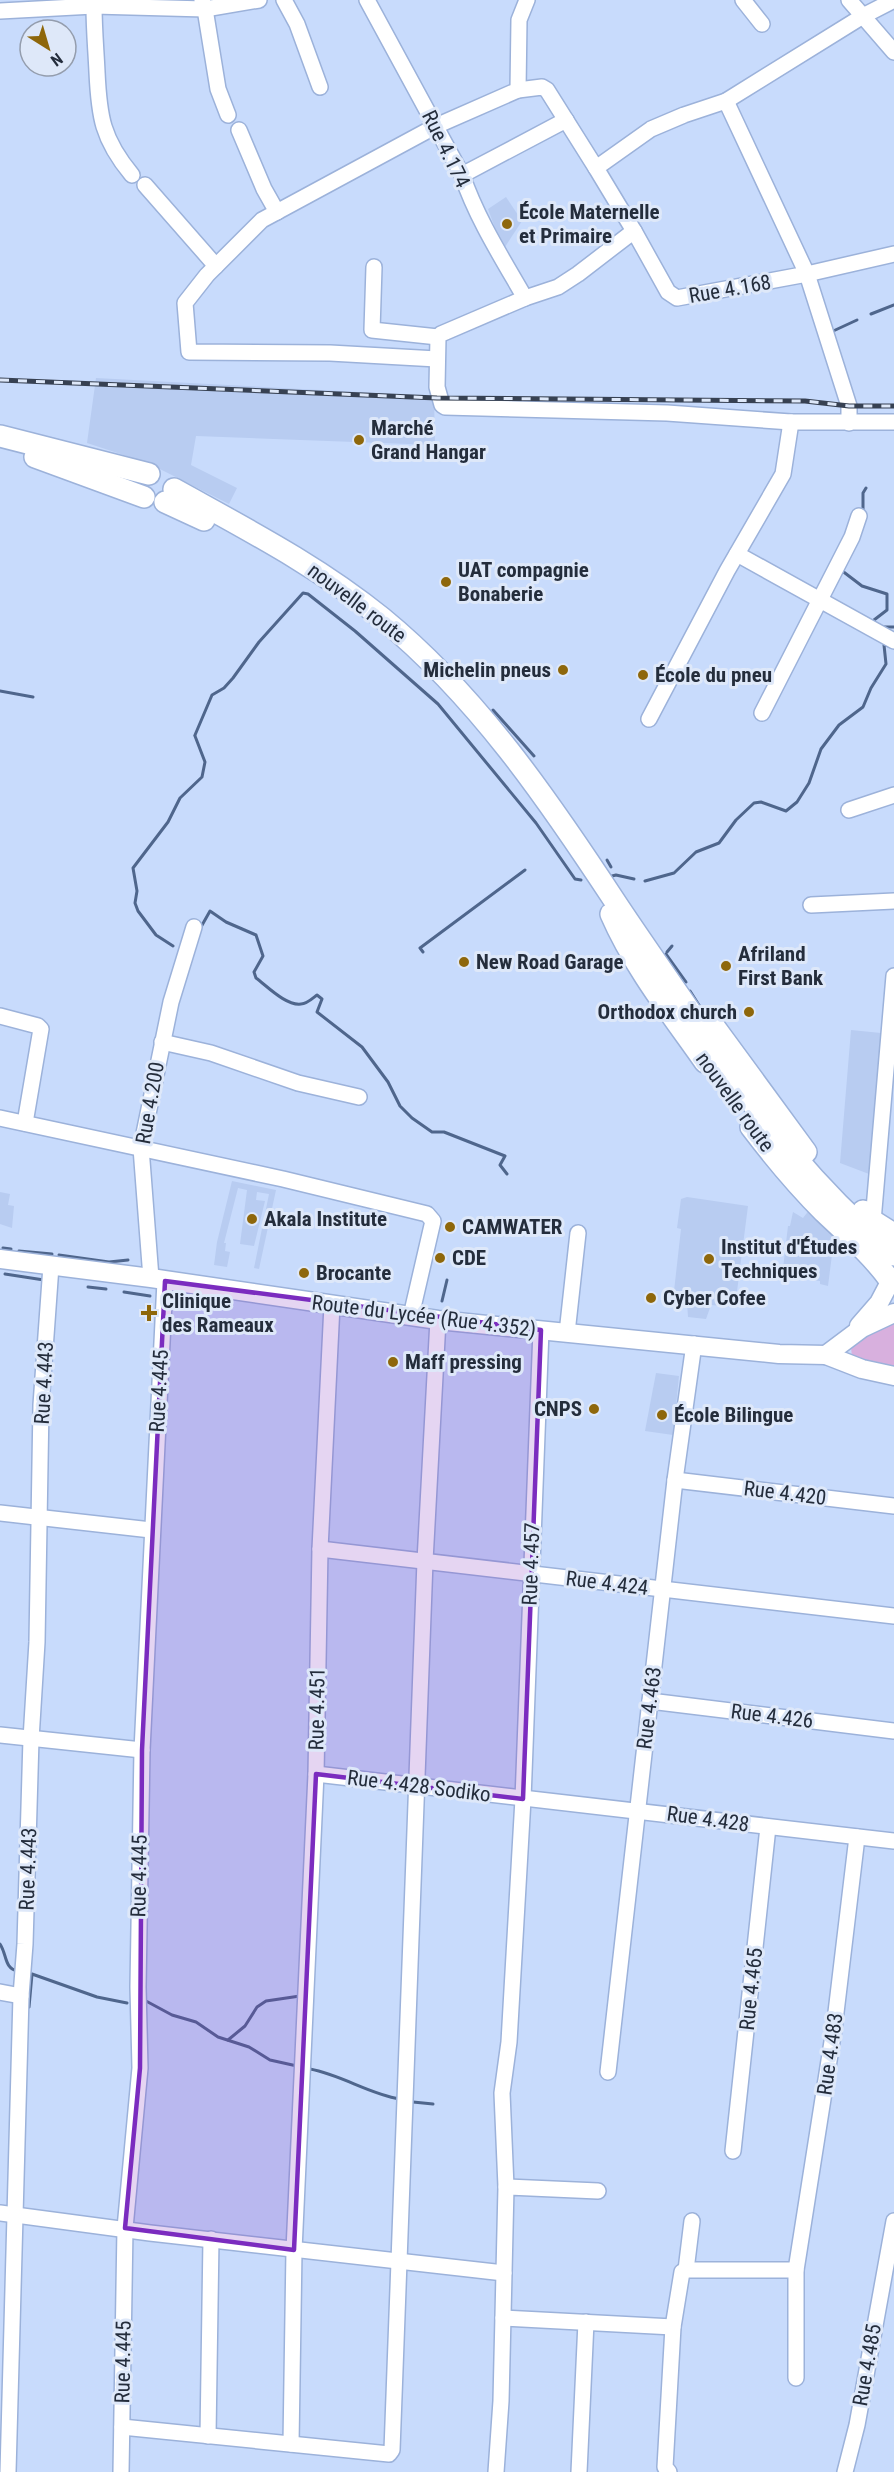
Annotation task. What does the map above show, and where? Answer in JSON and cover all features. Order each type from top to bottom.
[{"type":"highway","points":[[0,436],[149,474],[162,472],[172,480],[170,495],[158,504],[150,502],[144,497],[34,457],[0,448]]},
{"type":"highway","points":[[144,497],[141,484],[149,474]]},
{"type":"highway","name":"nouvelle route","points":[[170,495],[308,578],[381,633],[429,676],[495,750],[611,903],[692,1024],[703,1034],[773,1133],[810,1174],[872,1228],[894,1233]]},
{"type":"highway","name":"nouvelle route","points":[[611,903],[637,920],[805,1151],[872,1228]]},
{"type":"highway","name":"nouvelle route","points":[[611,903],[619,932],[644,974],[763,1143],[823,1210],[868,1252],[891,1286]]},
{"type":"highway","points":[[872,1228],[894,1257],[890,1267],[891,1286]]},
{"type":"main road","name":"Route du Lycée (Rue 4.352)","points":[[0,1259],[158,1279],[438,1320],[779,1354],[826,1354]]},
{"type":"main road","points":[[846,1342],[891,1286]]},
{"type":"main road","points":[[826,1354],[846,1342],[862,1328],[894,1313]]},
{"type":"main road","points":[[826,1354],[862,1369],[894,1376]]},
{"type":"street","points":[[0,11],[55,4],[94,6],[203,4],[259,0]]},
{"type":"street","points":[[284,0],[297,24],[320,87]]},
{"type":"street","name":"Rue 4.174","points":[[367,0],[462,175],[483,223],[525,298]]},
{"type":"street","points":[[518,90],[519,20],[527,0]]},
{"type":"street","points":[[742,0],[762,24]]},
{"type":"street","points":[[849,0],[894,52]]},
{"type":"street","points":[[596,168],[651,129],[726,101],[863,16],[894,0]]},
{"type":"street","points":[[203,4],[218,89],[228,116]]},
{"type":"street","points":[[94,6],[94,50],[99,112],[115,154],[132,175]]},
{"type":"street","points":[[437,359],[330,353],[189,352],[185,303],[257,223],[436,126],[518,90],[542,87],[547,90],[634,231],[558,287],[444,331],[438,337],[437,359],[437,387],[442,405],[446,407],[667,413],[791,422],[894,422]]},
{"type":"street","points":[[726,101],[807,274],[849,406],[849,423]]},
{"type":"street","points":[[462,175],[566,120]]},
{"type":"street","points":[[239,130],[264,189],[277,212]]},
{"type":"street","points":[[146,185],[216,266]]},
{"type":"street","name":"Rue 4.168","points":[[634,231],[668,292],[677,298],[807,274]]},
{"type":"street","points":[[807,274],[894,254]]},
{"type":"street","points":[[374,267],[372,330],[438,337]]},
{"type":"street","points":[[649,719],[737,554],[783,474],[791,422]]},
{"type":"street","points":[[762,713],[856,528],[859,516]]},
{"type":"street","points":[[737,554],[892,640]]},
{"type":"street","points":[[849,810],[894,795]]},
{"type":"street","points":[[811,905],[894,901]]},
{"type":"street","name":"Rue 4.200","points":[[158,1279],[141,1148],[171,1002],[194,927]]},
{"type":"street","points":[[872,1228],[894,976]]},
{"type":"street","points":[[0,1016],[38,1026],[41,1029],[25,1123]]},
{"type":"street","points":[[162,1042],[219,1055],[298,1083],[359,1097]]},
{"type":"street","points":[[0,1118],[283,1179],[430,1216],[433,1221],[411,1316]]},
{"type":"street","points":[[567,1333],[578,1233]]},
{"type":"street","name":"Rue 4.443","points":[[8,2472],[7,2213],[26,1932],[41,1405],[51,1266]]},
{"type":"street","name":"Rue 4.445","points":[[121,2472],[125,2229],[140,2068],[138,1987],[142,1750],[158,1279]]},
{"type":"street","name":"Rue 4.451","points":[[291,2444],[294,2250],[315,1774],[320,1549],[332,1305]]},
{"type":"street","points":[[122,2427],[389,2454],[392,2450],[425,1562],[438,1320]]},
{"type":"street","name":"Rue 4.457","points":[[496,2472],[506,2187],[502,2093],[509,2042],[523,1799],[541,1330]]},
{"type":"street","name":"Rue 4.463","points":[[608,2072],[675,1480],[694,1344]]},
{"type":"street","name":"Rue 4.420","points":[[675,1480],[894,1506]]},
{"type":"street","points":[[0,1513],[151,1530]]},
{"type":"street","name":"Rue 4.424","points":[[320,1549],[894,1616]]},
{"type":"street","name":"Rue 4.426","points":[[650,1701],[894,1731]]},
{"type":"street","points":[[0,1735],[142,1750]]},
{"type":"street","name":"Rue 4.428 Sodiko","points":[[315,1774],[523,1799]]},
{"type":"street","name":"Rue 4.428","points":[[523,1799],[637,1810],[894,1841]]},
{"type":"street","name":"Rue 4.465","points":[[733,2151],[768,1827]]},
{"type":"street","name":"Rue 4.483","points":[[796,2378],[796,2270],[834,2029],[857,1837]]},
{"type":"street","points":[[0,1992],[21,1996]]},
{"type":"street","points":[[506,2187],[598,2191]]},
{"type":"street","points":[[7,2213],[294,2250],[504,2273]]},
{"type":"street","points":[[686,2271],[692,2221]]},
{"type":"street","name":"Rue 4.485","points":[[845,2472],[857,2425],[894,2221]]},
{"type":"street","points":[[208,2436],[211,2239]]},
{"type":"street","points":[[669,2472],[665,2467],[673,2327],[682,2272],[796,2270]]},
{"type":"street","points":[[503,2318],[673,2327]]},
{"type":"street","points":[[579,2472],[586,2322]]},
{"type":"highlighted area","points":[[165,1281],[541,1330],[523,1799],[316,1774],[294,2250],[125,2228],[140,2068],[142,1750]]},
{"type":"shaded area","name":"École Maternelle et Primaire","points":[[506,197],[522,221],[503,250],[488,209]]},
{"type":"shaded area","name":"Marché Grand Hangar","points":[[96,378],[434,396],[435,445],[196,436],[191,465],[237,488],[229,504],[148,463],[87,443]]},
{"type":"shaded area","points":[[851,1030],[881,1033],[869,1174],[840,1163]]},
{"type":"shaded area","name":"Akala Institute","points":[[232,1181],[276,1190],[259,1269],[254,1268],[269,1194],[257,1192],[256,1200],[265,1201],[254,1246],[240,1244],[247,1190],[238,1188],[224,1243],[226,1243],[225,1251],[230,1252],[227,1267],[214,1265],[217,1242]]},
{"type":"shaded area","points":[[0,1192],[10,1194],[8,1205],[14,1206],[12,1228],[0,1224]]},
{"type":"shaded area","name":"Institut d'Études Techniques","points":[[687,1197],[748,1206],[735,1307],[711,1305],[706,1319],[688,1317],[687,1302],[673,1300],[681,1229],[677,1228],[681,1199]]},
{"type":"shaded area","points":[[810,1209],[835,1231],[828,1286],[820,1284],[820,1281],[782,1277],[788,1226],[790,1226],[793,1212],[803,1218]]},
{"type":"shaded area","points":[[894,1322],[894,1369],[852,1357],[851,1347],[856,1342]]},
{"type":"shaded area","name":"École Bilingue","points":[[656,1373],[679,1376],[673,1435],[645,1431]]},
{"type":"waterway","points":[[871,314],[894,305]]},
{"type":"waterway","points":[[831,332],[857,320]]},
{"type":"waterway","points":[[863,513],[863,493],[866,488]]},
{"type":"waterway","points":[[841,570],[862,586],[887,594],[887,610],[874,620],[875,624]]},
{"type":"waterway","points":[[195,735],[212,695],[224,688],[233,678],[259,642],[303,593],[308,594],[355,631],[438,704],[536,823],[575,879],[581,880]]},
{"type":"waterway","points":[[883,627],[894,627]]},
{"type":"waterway","points":[[645,881],[674,873],[696,852],[719,843],[736,820],[754,803],[761,802],[786,811],[797,802],[809,783],[821,749],[839,725],[863,707],[871,688],[886,664],[884,645],[890,646]]},
{"type":"waterway","points":[[0,691],[33,697]]},
{"type":"waterway","points":[[493,710],[534,756]]},
{"type":"waterway","points":[[173,946],[156,935],[138,911],[135,903],[137,891],[133,868],[168,822],[180,798],[202,777],[205,762],[195,736]]},
{"type":"waterway","points":[[607,860],[611,867]]},
{"type":"waterway","points":[[423,952],[420,948],[525,870]]},
{"type":"waterway","points":[[608,877],[616,875],[634,879]]},
{"type":"waterway","points":[[201,927],[210,911],[226,922],[256,935],[263,956],[254,972],[256,978],[283,999],[295,1004],[310,1001],[317,995],[322,999],[317,1012],[362,1047],[388,1082],[400,1106],[412,1118],[432,1132],[444,1132],[505,1156],[500,1165],[507,1174]]},
{"type":"waterway","points":[[667,952],[672,946]]},
{"type":"waterway","points":[[666,954],[686,982]]},
{"type":"waterway","points":[[690,991],[704,1013]]},
{"type":"waterway","points":[[3,1248],[11,1249]]},
{"type":"waterway","points":[[19,1251],[52,1254]]},
{"type":"waterway","points":[[59,1255],[109,1262],[128,1260]]},
{"type":"waterway","points":[[5,1274],[44,1280]]},
{"type":"waterway","points":[[442,1301],[447,1280]]},
{"type":"waterway","points":[[88,1287],[106,1289]]},
{"type":"waterway","points":[[124,1292],[150,1296]]},
{"type":"waterway","points":[[0,1944],[8,1964],[13,1970],[18,1971]]},
{"type":"waterway","points":[[29,2007],[32,1974],[97,1997],[127,2003]]},
{"type":"waterway","points":[[228,2040],[245,2026],[257,2007],[266,2001],[300,1996]]},
{"type":"waterway","points":[[146,2001],[172,2015],[196,2022],[218,2037],[249,2047],[270,2060],[297,2066]]},
{"type":"waterway","points":[[310,2069],[400,2099]]},
{"type":"waterway","points":[[413,2102],[433,2104]]},
{"type":"railway","points":[[0,380],[437,398],[805,401],[849,406],[894,406]]},
{"type":"place","name":"École Maternelle et Primaire","points":[[507,224]]},
{"type":"place","name":"Marché Grand Hangar","points":[[359,440]]},
{"type":"place","name":"UAT compagnie Bonaberie","points":[[446,582]]},
{"type":"place","name":"Michelin pneus","points":[[563,670]]},
{"type":"place","name":"École du pneu","points":[[643,675]]},
{"type":"place","name":"New Road Garage","points":[[464,962]]},
{"type":"place","name":"Afriland First Bank","points":[[726,966]]},
{"type":"place","name":"Orthodox church","points":[[749,1012]]},
{"type":"place","name":"Akala Institute","points":[[252,1219]]},
{"type":"place","name":"CAMWATER","points":[[450,1227]]},
{"type":"place","name":"CDE","points":[[440,1258]]},
{"type":"place","name":"Institut d'Études Techniques","points":[[709,1259]]},
{"type":"place","name":"Brocante","points":[[304,1273]]},
{"type":"place","name":"Cyber Cofee","points":[[651,1298]]},
{"type":"place","name":"Clinique des Rameaux","points":[[149,1313]]},
{"type":"place","name":"Maff pressing","points":[[393,1362]]},
{"type":"place","name":"CNPS","points":[[594,1409]]},
{"type":"place","name":"École Bilingue","points":[[662,1415]]}]
